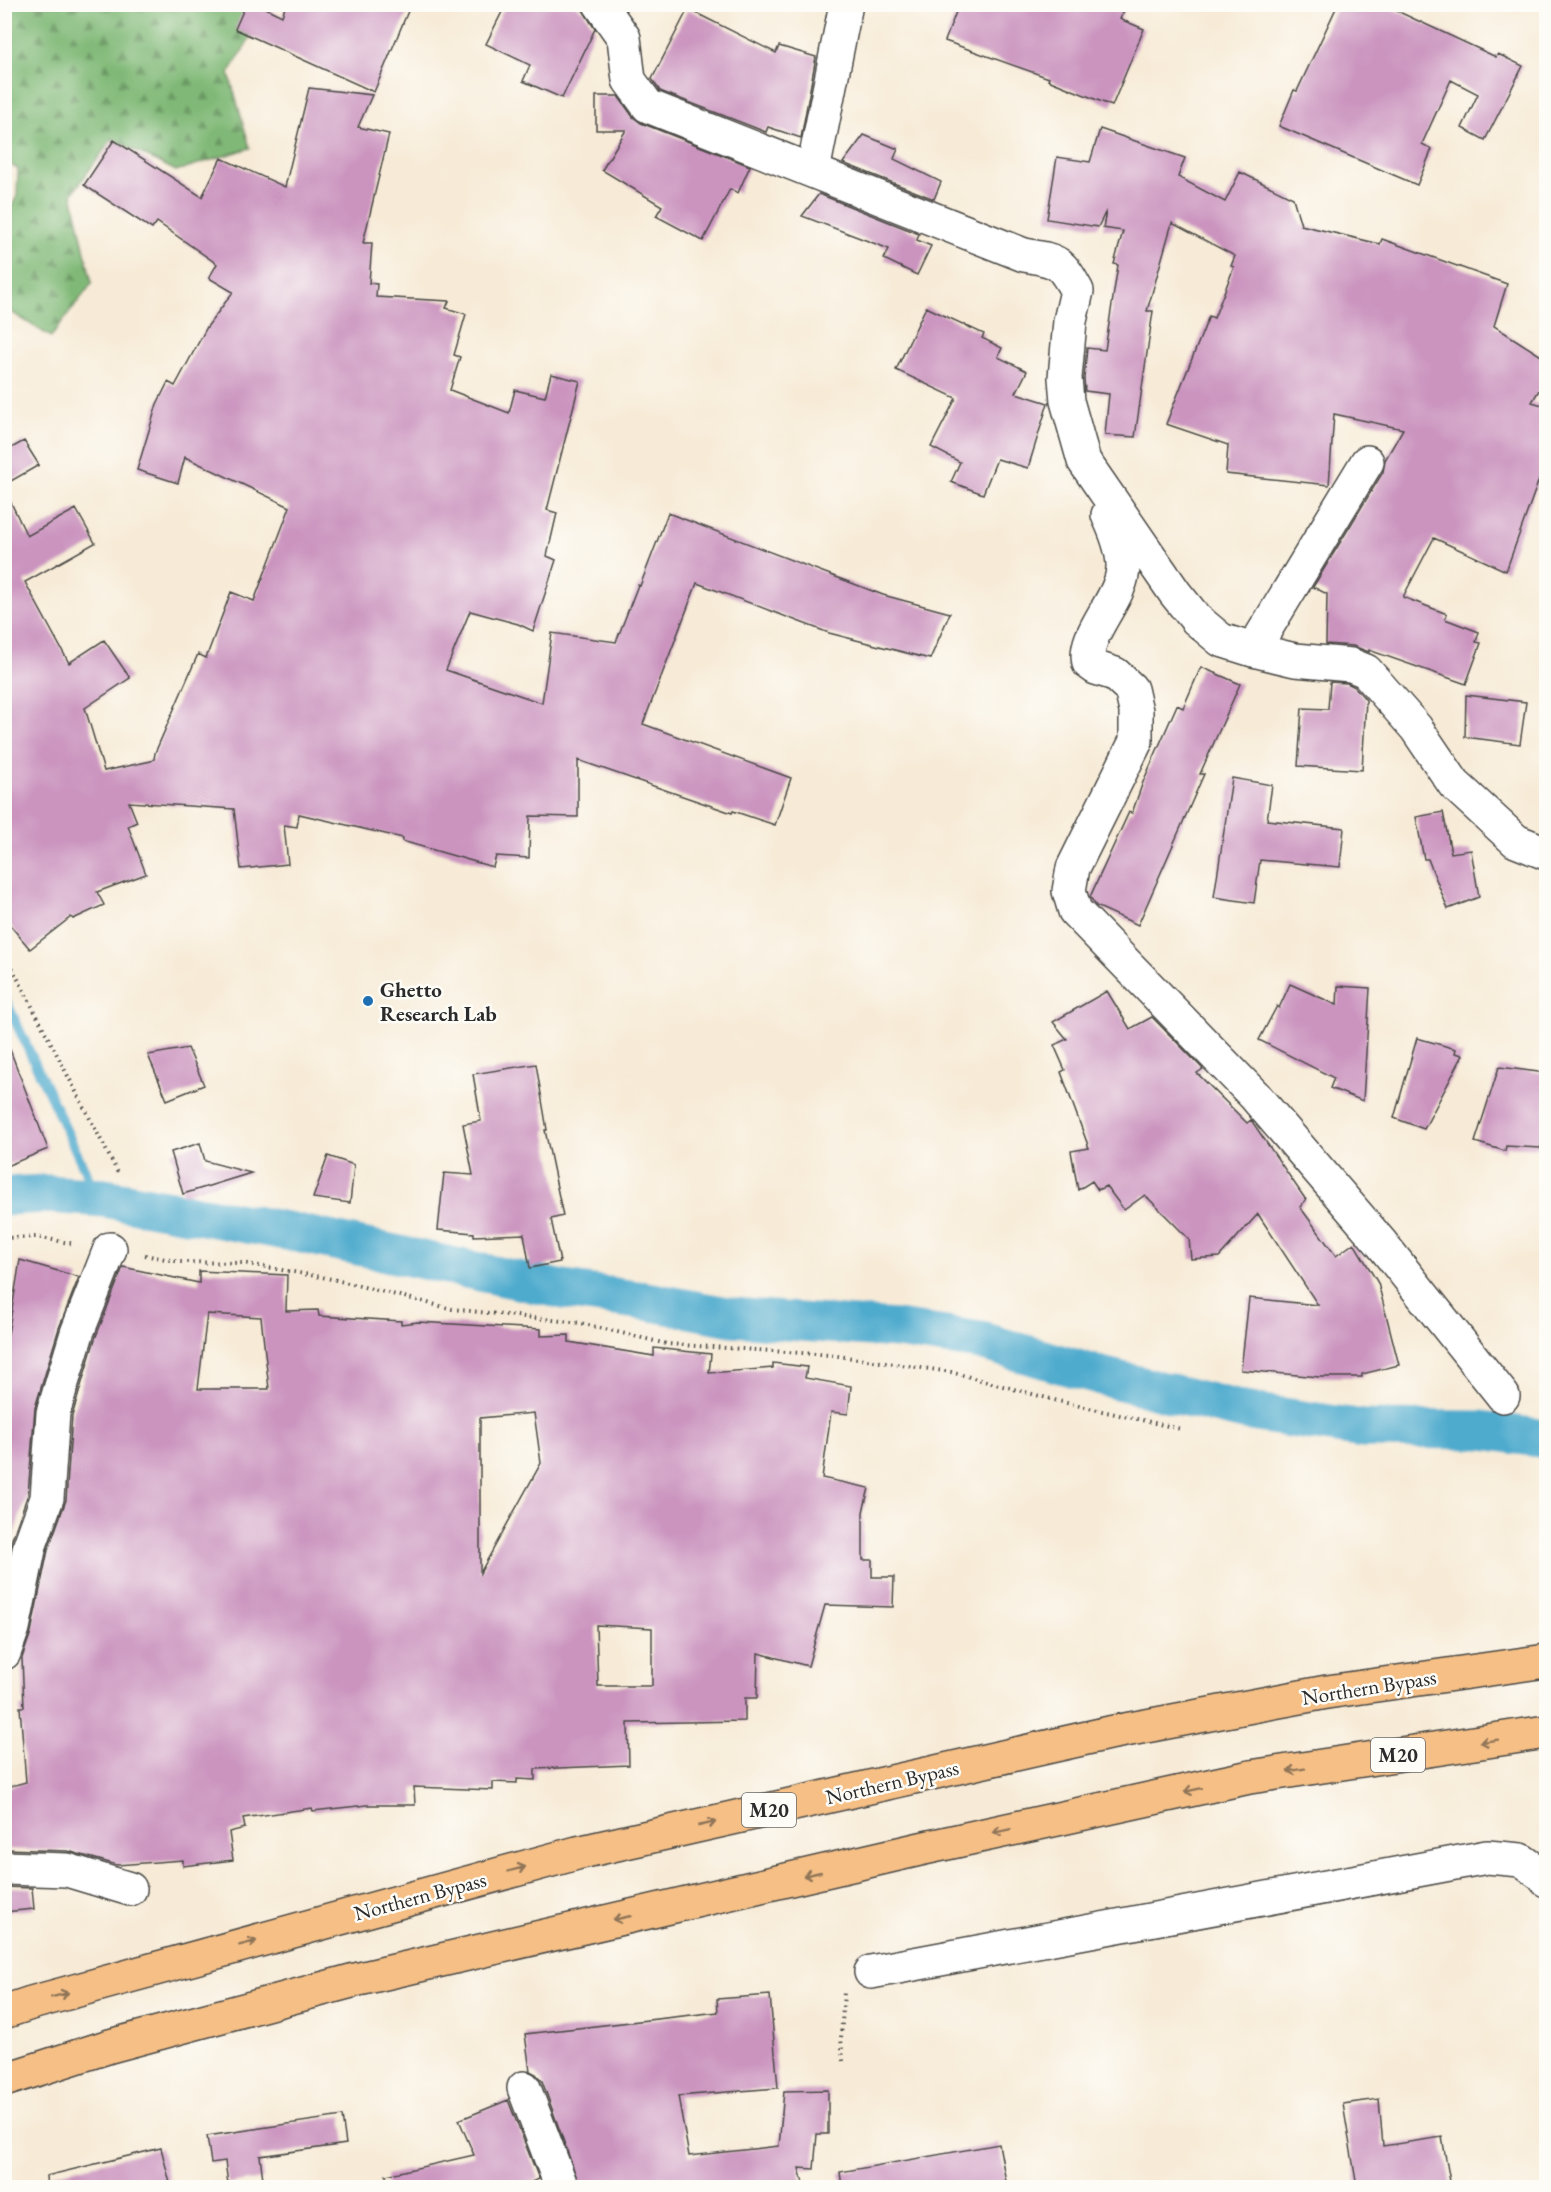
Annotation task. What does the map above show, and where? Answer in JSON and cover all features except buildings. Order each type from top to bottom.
[{"type":"highway","name":"Northern Bypass","points":[[4,2012],[577,1853],[1109,1733],[1327,1692],[1546,1661]]},
{"type":"highway","name":"M20","points":[[4,2080],[110,2046],[355,1980],[920,1849],[1250,1777],[1546,1732]]},
{"type":"street","points":[[600,4],[624,38],[629,80],[648,106],[1024,255],[1056,260],[1067,273],[1077,291],[1070,321],[1065,378],[1067,401],[1084,461],[1119,540],[1124,565],[1118,592],[1100,622],[1087,655],[1089,663],[1096,668],[1115,674],[1131,689],[1136,711],[1136,741],[1073,868],[1069,891],[1075,911],[1254,1095],[1381,1243],[1503,1396]]},
{"type":"street","points":[[813,171],[846,4]]},
{"type":"street","points":[[1084,461],[1175,593],[1196,619],[1221,640],[1253,650],[1295,660],[1352,665],[1366,670],[1416,728],[1454,784],[1516,841],[1546,853]]},
{"type":"street","points":[[1253,650],[1367,462]]},
{"type":"street","points":[[7,1635],[30,1545],[47,1498],[53,1413],[77,1333],[110,1249]]},
{"type":"street","points":[[871,1972],[1487,1857],[1521,1860],[1546,1880]]},
{"type":"street","points":[[4,1868],[67,1870],[130,1889]]},
{"type":"street","points":[[524,2088],[562,2187]]},
{"type":"path","points":[[4,952],[118,1173]]},
{"type":"path","points":[[4,1238],[36,1237],[180,1262],[243,1263],[332,1279],[452,1309],[580,1323],[667,1344],[831,1355],[951,1372],[1058,1401],[1181,1429]]},
{"type":"path","points":[[843,2061],[841,2038],[845,1984],[871,1972]]},
{"type":"green space","points":[[5,5],[266,5],[267,8],[229,74],[250,148],[176,171],[112,139],[72,194],[92,283],[51,337],[5,308],[4,221],[17,196],[18,169],[5,162]]},
{"type":"waterway","points":[[4,997],[95,1192],[104,1198]]},
{"type":"waterway","points":[[4,1196],[46,1194],[104,1198],[292,1232],[564,1290],[652,1302],[732,1317],[897,1329],[981,1341],[1105,1377],[1244,1411],[1363,1429],[1482,1430],[1546,1439]]},
{"type":"place","name":"Ghetto Research Lab","points":[[368,1001]]}]
